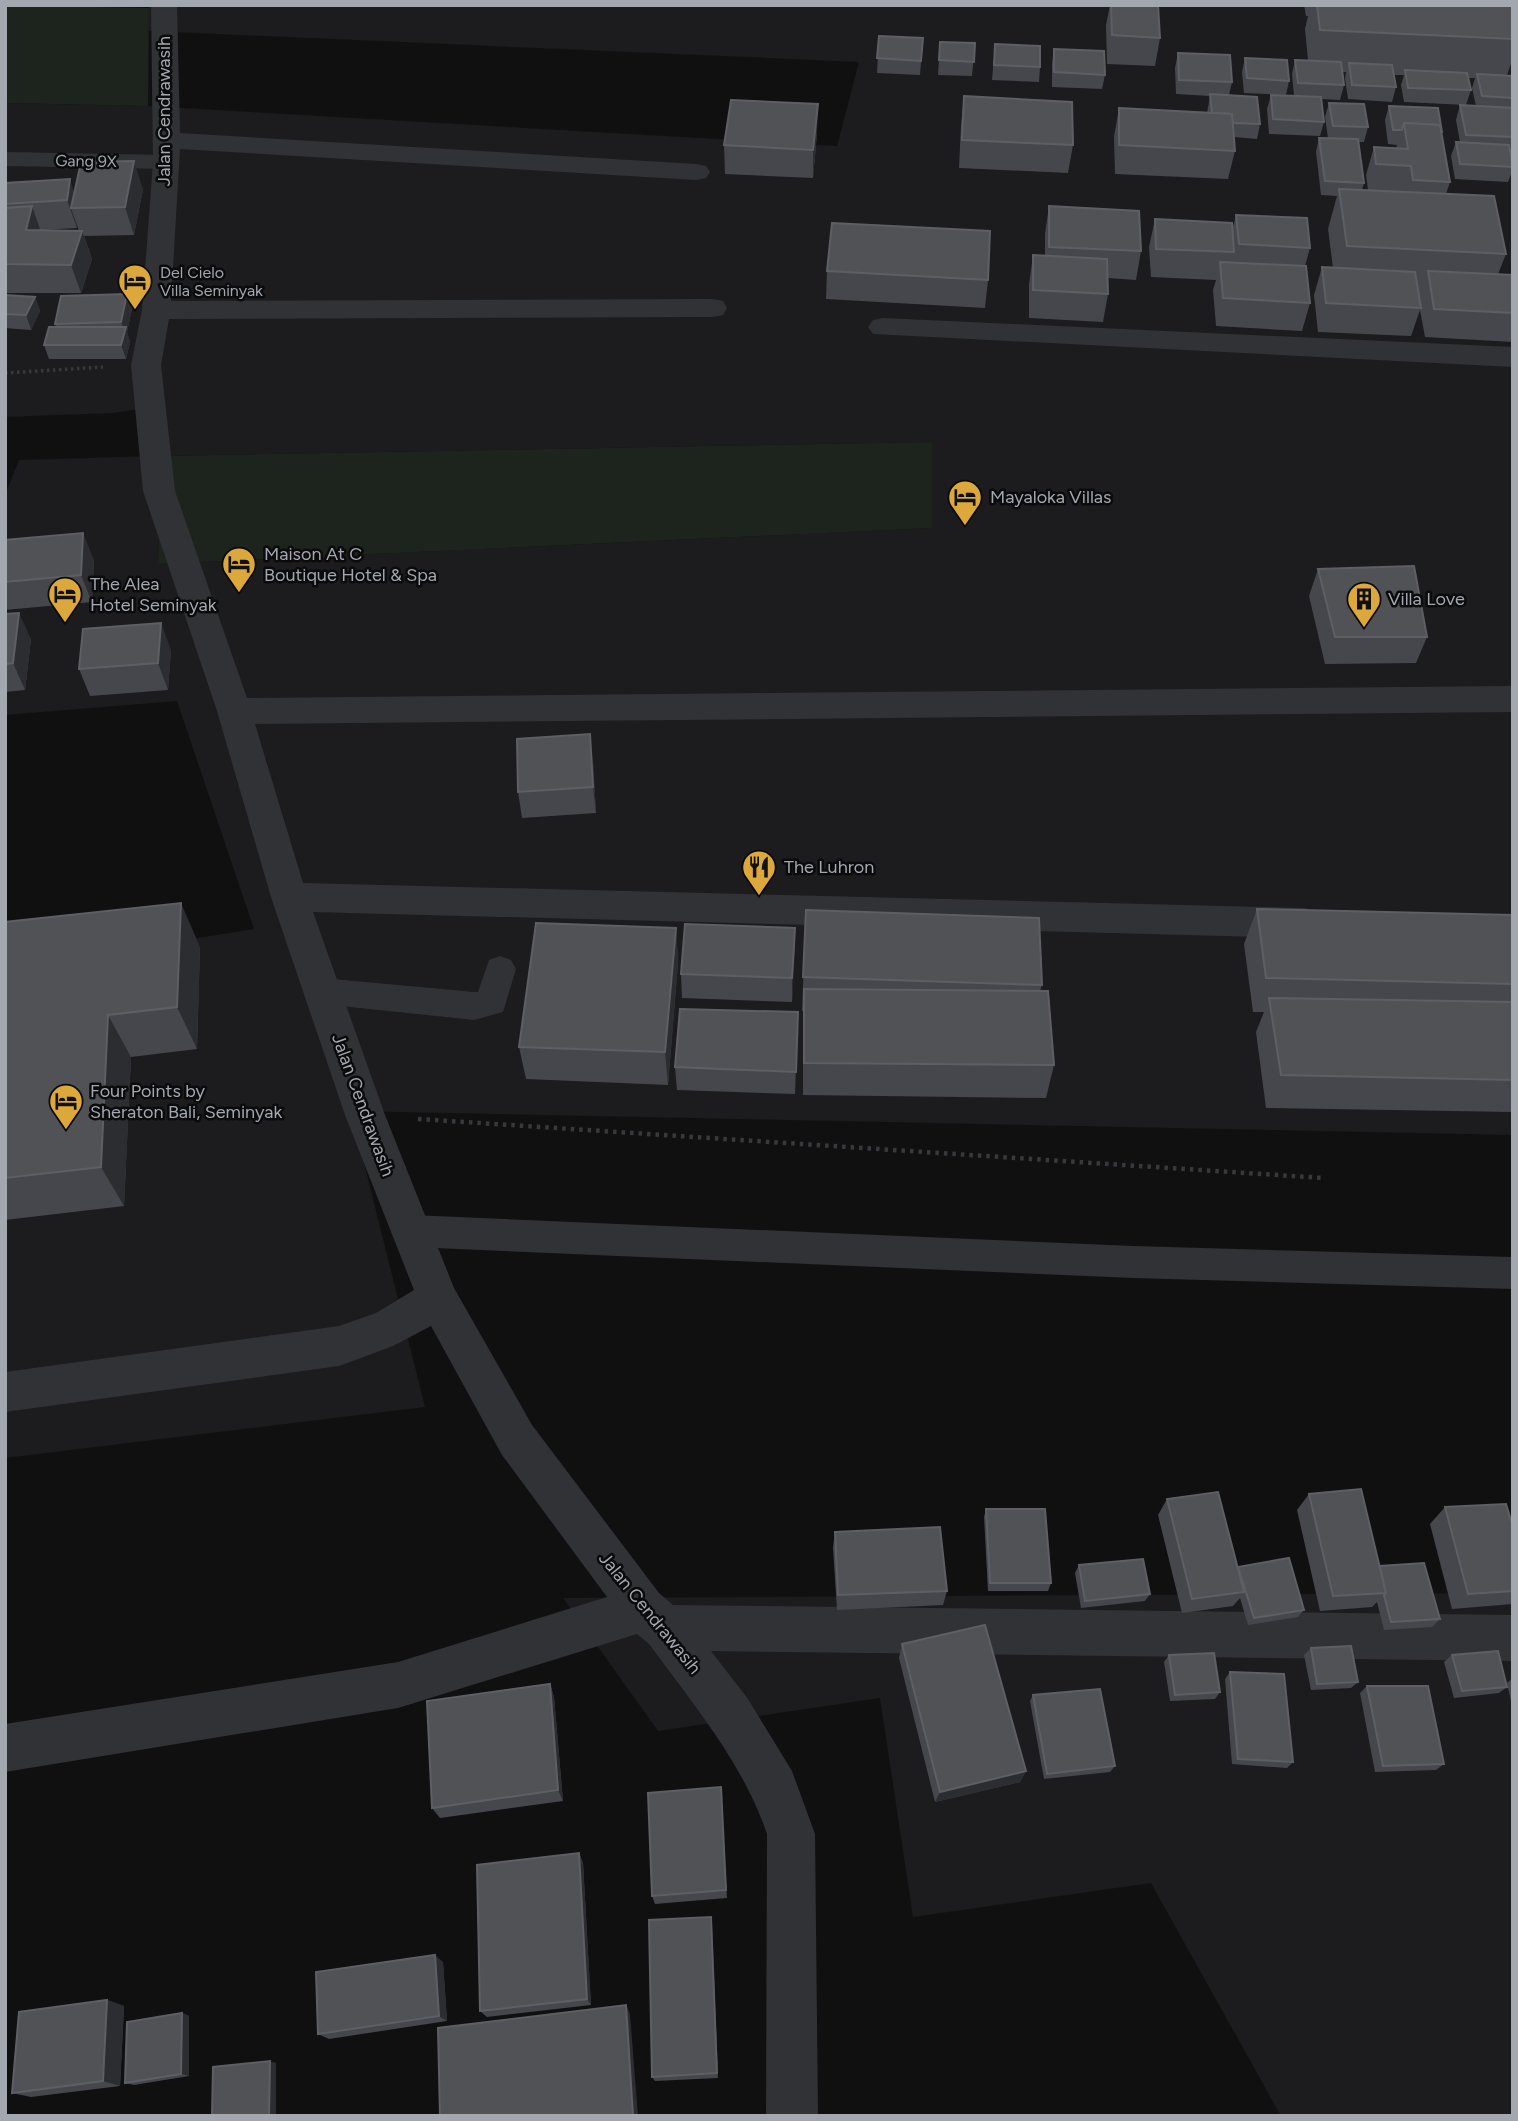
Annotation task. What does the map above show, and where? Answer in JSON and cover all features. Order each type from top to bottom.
[{"type":"street","name":"Jalan Cendrawasih","points":[[164,5],[166,151],[156,310],[146,365],[159,491],[234,711],[289,897],[365,1115],[437,1297],[517,1440],[731,1716],[775,1788],[791,1835],[792,2116]]},
{"type":"street","points":[[166,151],[696,172]]},
{"type":"street","points":[[156,310],[713,308]]},
{"type":"street","points":[[883,327],[1513,357]]},
{"type":"street","points":[[234,711],[1513,699]]},
{"type":"street","points":[[289,897],[1332,924]]},
{"type":"street","points":[[5,1392],[339,1346],[360,1341],[394,1325],[437,1297]]},
{"type":"street","points":[[5,1748],[398,1685],[654,1619],[1513,1638]]},
{"type":"lane","name":"Gang 9X","points":[[5,159],[166,151]]},
{"type":"lane","points":[[322,991],[474,1006],[491,1002],[500,969]]},
{"type":"lane","points":[[412,1231],[1105,1261],[1513,1273]]},
{"type":"path","points":[[5,373],[146,365]]},
{"type":"path","points":[[365,1115],[1324,1178]]},
{"type":"shaded area","points":[[5,5],[149,8],[148,106],[5,103]]},
{"type":"shaded area","points":[[149,5],[1513,5],[1513,1135],[351,1111],[425,1407],[5,1458],[5,969],[254,929],[177,701],[5,715],[5,495],[19,460],[159,456],[152,407],[113,413],[5,417],[5,103],[148,106],[837,146],[859,62],[149,31]],"holes":[[[932,442],[931,528],[158,564],[160,456]]]},
{"type":"shaded area","points":[[932,442],[932,528],[158,564],[160,456]]},
{"type":"shaded area","points":[[1513,1593],[1513,2116],[1281,2116],[1151,1883],[913,1917],[880,1698],[658,1731],[563,1598]]},
{"type":"building","points":[[1111,5],[1158,5],[1160,38],[1112,35]]},
{"type":"building","points":[[1317,5],[1511,5],[1513,39],[1320,30]]},
{"type":"building","points":[[879,36],[923,38],[921,61],[877,58]]},
{"type":"building","points":[[940,42],[975,43],[974,62],[939,60]]},
{"type":"building","points":[[995,44],[1040,46],[1040,67],[994,65]]},
{"type":"building","points":[[1054,49],[1104,51],[1105,75],[1054,72]]},
{"type":"building","points":[[1178,53],[1230,55],[1232,82],[1179,80]]},
{"type":"building","points":[[1245,58],[1287,60],[1289,81],[1247,78]]},
{"type":"building","points":[[1295,60],[1341,62],[1344,85],[1298,83]]},
{"type":"building","points":[[1349,63],[1392,65],[1396,87],[1352,85]]},
{"type":"building","points":[[1405,70],[1467,73],[1471,90],[1408,88]]},
{"type":"building","points":[[1477,74],[1513,76],[1513,98],[1482,96]]},
{"type":"building","points":[[1210,94],[1257,97],[1260,124],[1232,123],[1232,114],[1212,113]]},
{"type":"building","points":[[1271,95],[1321,97],[1324,122],[1273,119]]},
{"type":"building","points":[[964,96],[1072,102],[1073,145],[962,140]]},
{"type":"building","points":[[731,100],[818,104],[813,150],[724,145]]},
{"type":"building","points":[[1329,103],[1364,104],[1368,127],[1333,126]]},
{"type":"building","points":[[1460,105],[1513,108],[1513,137],[1466,135]]},
{"type":"building","points":[[1389,106],[1438,108],[1442,132],[1440,125],[1404,123],[1402,130],[1393,130]]},
{"type":"building","points":[[1119,108],[1232,114],[1235,151],[1119,145]]},
{"type":"building","points":[[1404,123],[1440,125],[1450,182],[1413,180],[1411,166],[1376,164],[1374,147],[1408,149]]},
{"type":"building","points":[[1319,138],[1358,139],[1364,183],[1325,181]]},
{"type":"building","points":[[1456,142],[1509,145],[1513,167],[1460,164]]},
{"type":"building","points":[[134,161],[125,207],[71,208],[81,162]]},
{"type":"building","points":[[70,179],[67,200],[5,204],[5,183]]},
{"type":"building","points":[[1339,189],[1494,196],[1506,254],[1347,246]]},
{"type":"building","points":[[32,206],[26,230],[82,231],[71,265],[5,264],[5,208]]},
{"type":"building","points":[[1049,206],[1139,211],[1141,251],[1049,247]]},
{"type":"building","points":[[1236,215],[1307,218],[1310,248],[1239,244]]},
{"type":"building","points":[[1155,219],[1232,223],[1234,252],[1156,249]]},
{"type":"building","points":[[832,223],[990,231],[988,280],[827,271]]},
{"type":"building","points":[[1033,255],[1107,259],[1108,294],[1033,290]]},
{"type":"building","points":[[1220,262],[1306,266],[1310,303],[1223,298]]},
{"type":"building","points":[[1322,267],[1415,272],[1421,308],[1326,303]]},
{"type":"building","points":[[1428,271],[1513,275],[1513,313],[1434,309]]},
{"type":"building","points":[[127,294],[121,322],[55,324],[61,296]]},
{"type":"building","points":[[5,295],[35,297],[26,315],[5,314]]},
{"type":"building","points":[[49,327],[126,327],[121,345],[44,345]]},
{"type":"building","points":[[83,533],[81,575],[5,582],[5,540]]},
{"type":"building","points":[[1414,566],[1427,637],[1335,637],[1318,569]]},
{"type":"building","points":[[19,613],[13,663],[5,664],[5,614]]},
{"type":"building","points":[[161,623],[158,663],[79,669],[83,629]]},
{"type":"building","points":[[590,734],[593,787],[518,792],[517,739]]},
{"type":"building","name":"Four Points by Sheraton Bali, Seminyak","points":[[181,903],[177,1007],[108,1015],[101,1167],[5,1178],[5,922]]},
{"type":"building","points":[[1257,909],[1513,915],[1513,984],[1266,978]]},
{"type":"building","points":[[806,910],[1039,918],[1042,985],[803,977]]},
{"type":"building","points":[[536,923],[676,928],[665,1052],[519,1047]]},
{"type":"building","points":[[685,924],[795,928],[792,978],[681,974]]},
{"type":"building","points":[[804,989],[1048,991],[1054,1065],[804,1063]]},
{"type":"building","points":[[1269,998],[1513,1002],[1513,1080],[1281,1075]]},
{"type":"building","points":[[680,1009],[798,1012],[796,1072],[675,1067]]},
{"type":"building","points":[[1361,1489],[1386,1593],[1333,1596],[1309,1494]]},
{"type":"building","points":[[1218,1492],[1244,1592],[1192,1599],[1167,1499]]},
{"type":"building","points":[[1506,1504],[1513,1527],[1513,1591],[1468,1594],[1445,1507]]},
{"type":"building","points":[[986,1509],[1045,1509],[1051,1583],[990,1583]]},
{"type":"building","points":[[940,1527],[947,1591],[838,1595],[835,1532]]},
{"type":"building","points":[[1289,1558],[1304,1610],[1254,1618],[1238,1567]]},
{"type":"building","points":[[1143,1559],[1150,1594],[1085,1601],[1079,1565]]},
{"type":"building","points":[[1424,1563],[1440,1619],[1391,1622],[1380,1566]]},
{"type":"building","points":[[985,1625],[1026,1771],[940,1792],[902,1644]]},
{"type":"building","points":[[1351,1646],[1358,1682],[1317,1684],[1311,1648]]},
{"type":"building","points":[[1498,1651],[1507,1687],[1462,1691],[1452,1655]]},
{"type":"building","points":[[1214,1653],[1220,1692],[1175,1695],[1169,1655]]},
{"type":"building","points":[[1230,1672],[1284,1674],[1293,1762],[1238,1759]]},
{"type":"building","points":[[550,1684],[558,1790],[432,1808],[427,1701]]},
{"type":"building","points":[[1367,1686],[1428,1686],[1444,1764],[1383,1766]]},
{"type":"building","points":[[1100,1689],[1115,1766],[1047,1774],[1033,1695]]},
{"type":"building","points":[[721,1787],[726,1890],[652,1896],[648,1793]]},
{"type":"building","points":[[579,1853],[587,1999],[480,2011],[477,1865]]},
{"type":"building","points":[[711,1917],[717,2073],[652,2077],[649,1920]]},
{"type":"building","points":[[435,1955],[439,2016],[318,2034],[316,1972]]},
{"type":"building","points":[[107,2000],[103,2081],[12,2093],[19,2012]]},
{"type":"building","points":[[626,2005],[633,2116],[440,2116],[438,2028]]},
{"type":"building","points":[[182,2013],[181,2074],[125,2083],[127,2022]]},
{"type":"building","points":[[270,2061],[269,2116],[212,2116],[213,2067]]},
{"type":"place","name":"Del Cielo Villa Seminyak","points":[[135,311]]},
{"type":"place","name":"Mayaloka Villas","points":[[965,527]]},
{"type":"place","name":"Maison At C Boutique Hotel & Spa","points":[[239,594]]},
{"type":"place","name":"The Alea Hotel Seminyak","points":[[65,624]]},
{"type":"place","name":"Villa Love","points":[[1364,629]]},
{"type":"place","name":"The Luhron","points":[[759,897]]},
{"type":"place","name":"Four Points by Sheraton Bali, Seminyak","points":[[66,1131]]}]
